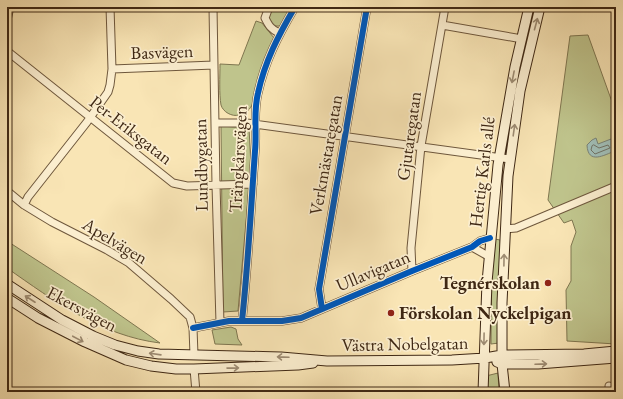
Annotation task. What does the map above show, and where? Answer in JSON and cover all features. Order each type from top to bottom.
[{"type":"main road","name":"Hertig Karls allé","points":[[505,392],[502,359],[502,303],[506,229],[506,196],[520,91],[529,7]]},
{"type":"main road","name":"Hertig Karls allé","points":[[483,392],[488,256],[499,156],[513,75],[540,7]]},
{"type":"main road","name":"Ekersvägen","points":[[7,284],[62,320],[93,336],[115,345],[138,351],[159,354],[194,355]]},
{"type":"main road","name":"Ekersvägen","points":[[7,298],[38,318],[72,336],[126,360],[151,366],[176,369],[194,369]]},
{"type":"main road","points":[[502,359],[616,352]]},
{"type":"main road","points":[[194,355],[194,369]]},
{"type":"main road","name":"Västra Nobelgatan","points":[[194,355],[281,357],[327,361],[448,360],[484,358],[502,359]]},
{"type":"main road","points":[[502,359],[545,364],[616,358]]},
{"type":"main road","name":"Västra Nobelgatan","points":[[194,369],[298,365],[327,361]]},
{"type":"street","points":[[7,20],[10,7]]},
{"type":"street","points":[[24,205],[28,197],[108,92],[112,69],[110,7]]},
{"type":"street","name":"Lundbygatan","points":[[213,7],[220,322]]},
{"type":"street","points":[[269,7],[265,18],[273,30],[280,32]]},
{"type":"street","name":"Trängkårsvägen","points":[[242,321],[253,184],[255,107],[261,81],[269,57],[280,32],[295,7]]},
{"type":"street","name":"Verkmästaregatan","points":[[322,309],[318,289],[367,7]]},
{"type":"street","name":"Gjutaregatan","points":[[412,271],[411,248],[421,146],[445,7]]},
{"type":"street","points":[[442,25],[526,40]]},
{"type":"street","name":"Per-Eriksgatan","points":[[7,51],[174,183],[187,186],[253,184]]},
{"type":"street","name":"Basvägen","points":[[112,69],[214,65]]},
{"type":"street","points":[[216,123],[255,124],[499,156],[510,159]]},
{"type":"street","points":[[506,229],[516,228],[616,186]]},
{"type":"street","name":"Apelvägen","points":[[7,191],[24,205],[52,222],[129,263],[190,317],[193,328],[194,355]]},
{"type":"street","name":"Ullavigatan","points":[[193,328],[220,322],[293,320],[301,318],[472,247],[480,241],[490,238]]},
{"type":"street","points":[[472,247],[488,256]]},
{"type":"street","points":[[194,369],[196,392]]},
{"type":"green space","points":[[273,7],[292,7],[280,26],[273,26],[269,20],[269,15]]},
{"type":"green space","points":[[256,21],[262,23],[274,38],[263,65],[252,105],[244,113],[239,115],[231,115],[222,108],[221,105],[220,64],[239,65]]},
{"type":"green space","points":[[588,35],[616,113],[616,344],[567,341],[566,290],[571,281],[571,246],[576,232],[572,220],[564,223],[548,200],[570,36]]},
{"type":"green space","points":[[221,126],[249,128],[251,166],[238,311],[223,312]]},
{"type":"green space","points":[[495,239],[500,240],[501,277],[499,343],[491,344],[492,255]]},
{"type":"green space","points":[[7,241],[94,297],[160,343],[118,333],[98,325],[43,293],[7,268]]},
{"type":"green space","points":[[231,327],[236,329],[238,339],[242,345],[215,344],[212,330]]},
{"type":"green space","points":[[498,373],[499,392],[487,392],[486,376]]},
{"type":"water","points":[[596,138],[598,144],[611,139],[615,151],[597,157],[590,155],[587,145]]},
{"type":"cycle path","points":[[242,321],[248,258],[257,100],[268,59],[295,7]]},
{"type":"cycle path","points":[[322,309],[319,289],[367,7]]},
{"type":"cycle path","points":[[193,328],[229,321],[282,321],[301,318],[472,247],[480,241],[490,238]]},
{"type":"place","name":"Tegnérskolan","points":[[548,283]]},
{"type":"place","name":"Förskolan Nyckelpigan","points":[[391,313]]}]
